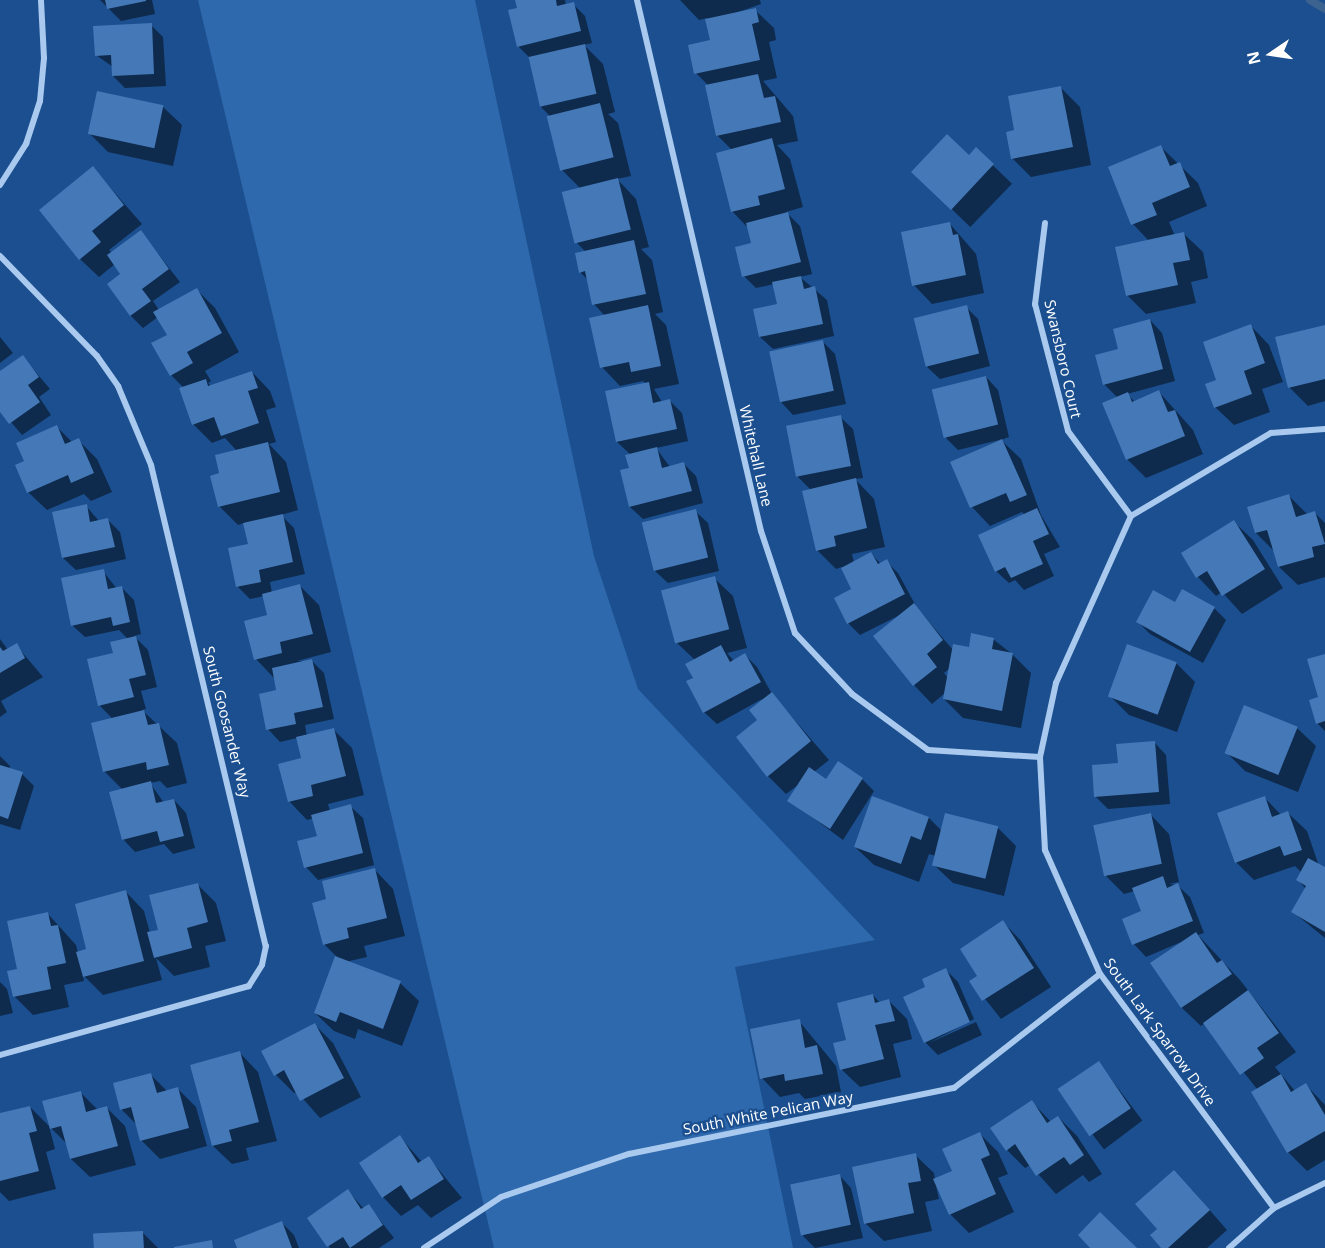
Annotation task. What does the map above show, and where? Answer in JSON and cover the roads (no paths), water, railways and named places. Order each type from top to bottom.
[{"type":"street","points":[[0,185],[26,144],[40,101],[45,57],[41,0]]},
{"type":"street","name":"Whitehall Lane","points":[[637,0],[761,531],[795,633],[852,694],[928,750],[1040,757]]},
{"type":"street","name":"Swansboro Court","points":[[1045,223],[1035,304],[1068,431],[1131,516]]},
{"type":"street","name":"South Goosander Way","points":[[0,256],[97,356],[118,386],[147,454],[266,946],[262,965],[249,986],[0,1055]]},
{"type":"street","points":[[1131,516],[1272,433],[1325,429]]},
{"type":"street","name":"South Lark Sparrow Drive","points":[[1131,516],[1056,683],[1040,757],[1045,850],[1100,974],[1274,1208]]},
{"type":"street","name":"South White Pelican Way","points":[[424,1248],[501,1197],[629,1154],[954,1088],[1100,974]]},
{"type":"street","points":[[1229,1248],[1274,1208],[1325,1183]]},
{"type":"waterway","points":[[1310,0],[1325,9]]}]
